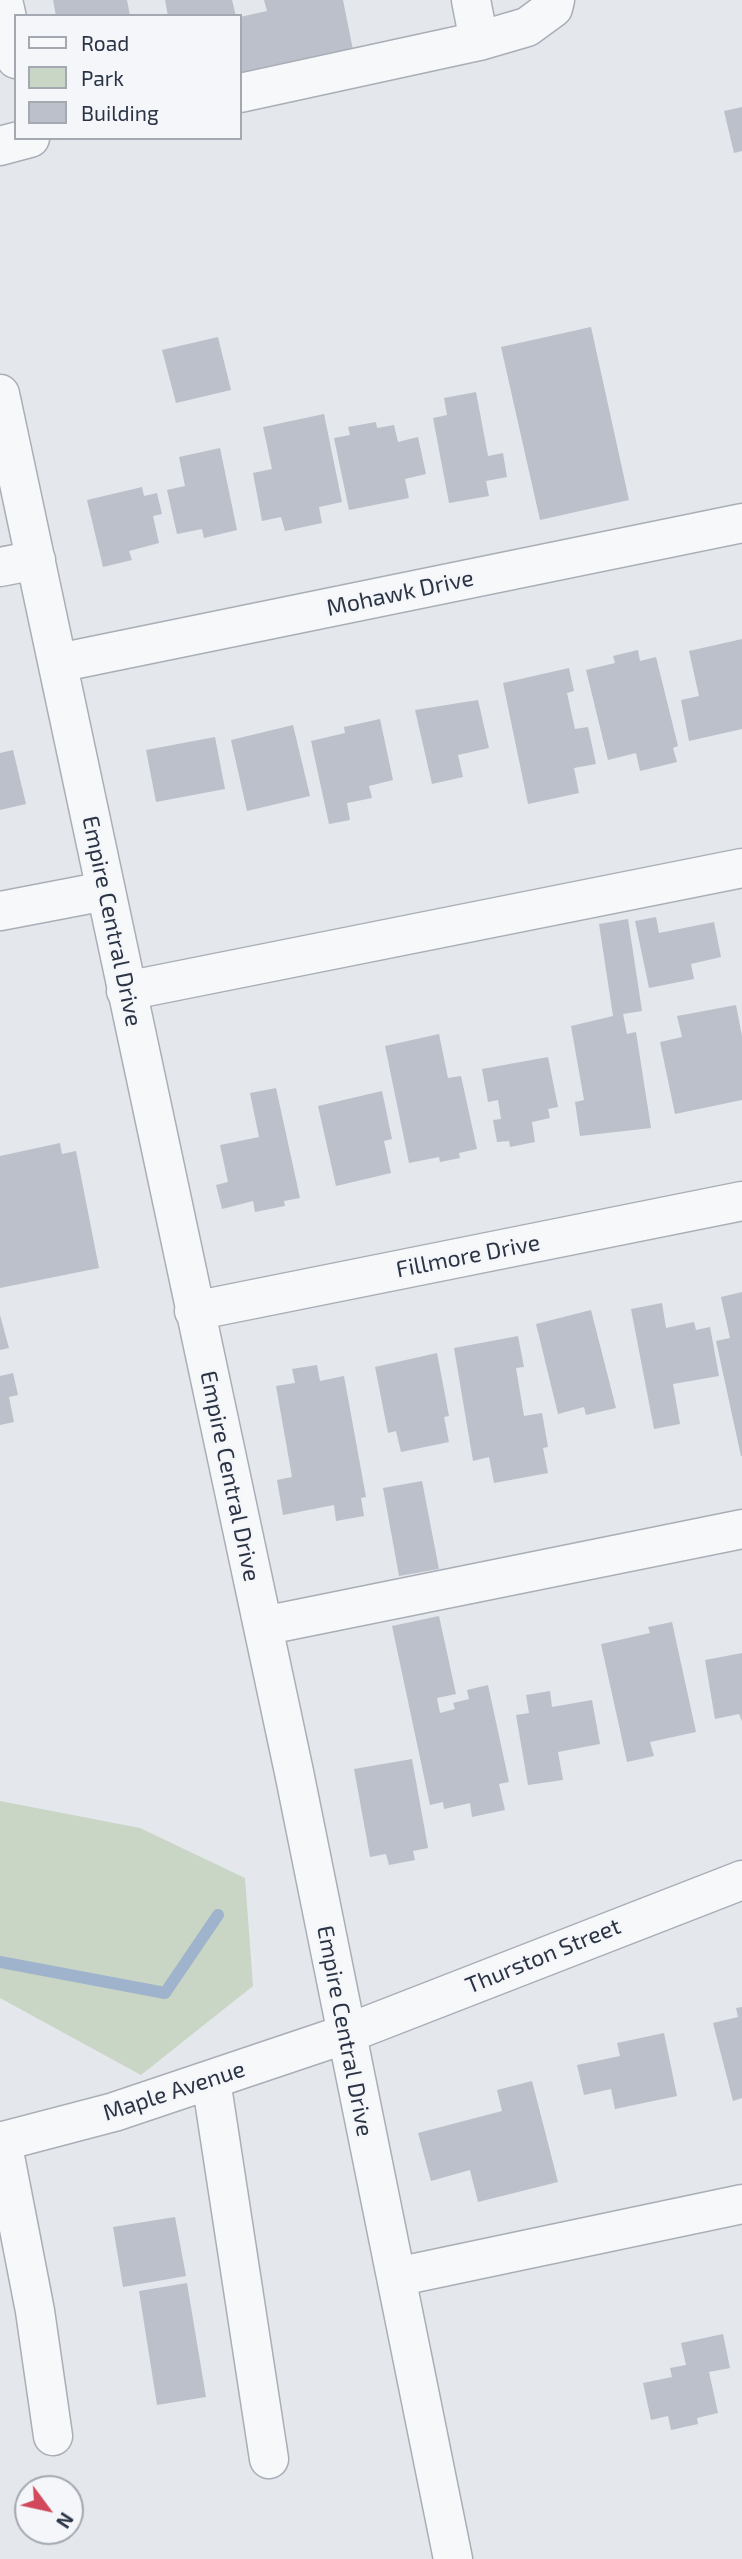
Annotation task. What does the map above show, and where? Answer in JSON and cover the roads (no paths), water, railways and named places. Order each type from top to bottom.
[{"type":"street","points":[[3,0],[14,50]]},
{"type":"street","points":[[471,0],[479,41]]},
{"type":"street","points":[[242,93],[479,41],[527,27],[553,8],[555,0]]},
{"type":"street","points":[[0,146],[22,140]]},
{"type":"street","name":"Empire Central Drive","points":[[0,394],[18,564],[58,663],[263,1626],[453,2559]]},
{"type":"street","name":"Mohawk Drive","points":[[58,663],[742,523]]},
{"type":"street","points":[[126,991],[742,868]]},
{"type":"street","points":[[0,911],[105,891]]},
{"type":"street","name":"Fillmore Drive","points":[[194,1311],[742,1201]]},
{"type":"street","points":[[263,1626],[742,1530]]},
{"type":"street","name":"Thurston Street","points":[[346,2034],[742,1880]]},
{"type":"street","name":"Maple Avenue","points":[[1,2141],[114,2112],[346,2034]]},
{"type":"street","points":[[211,2080],[269,2459]]},
{"type":"street","points":[[1,2141],[35,2311],[53,2436]]},
{"type":"street","points":[[396,2277],[742,2204]]},
{"type":"waterway","points":[[0,1962],[165,1993],[218,1915]]}]
